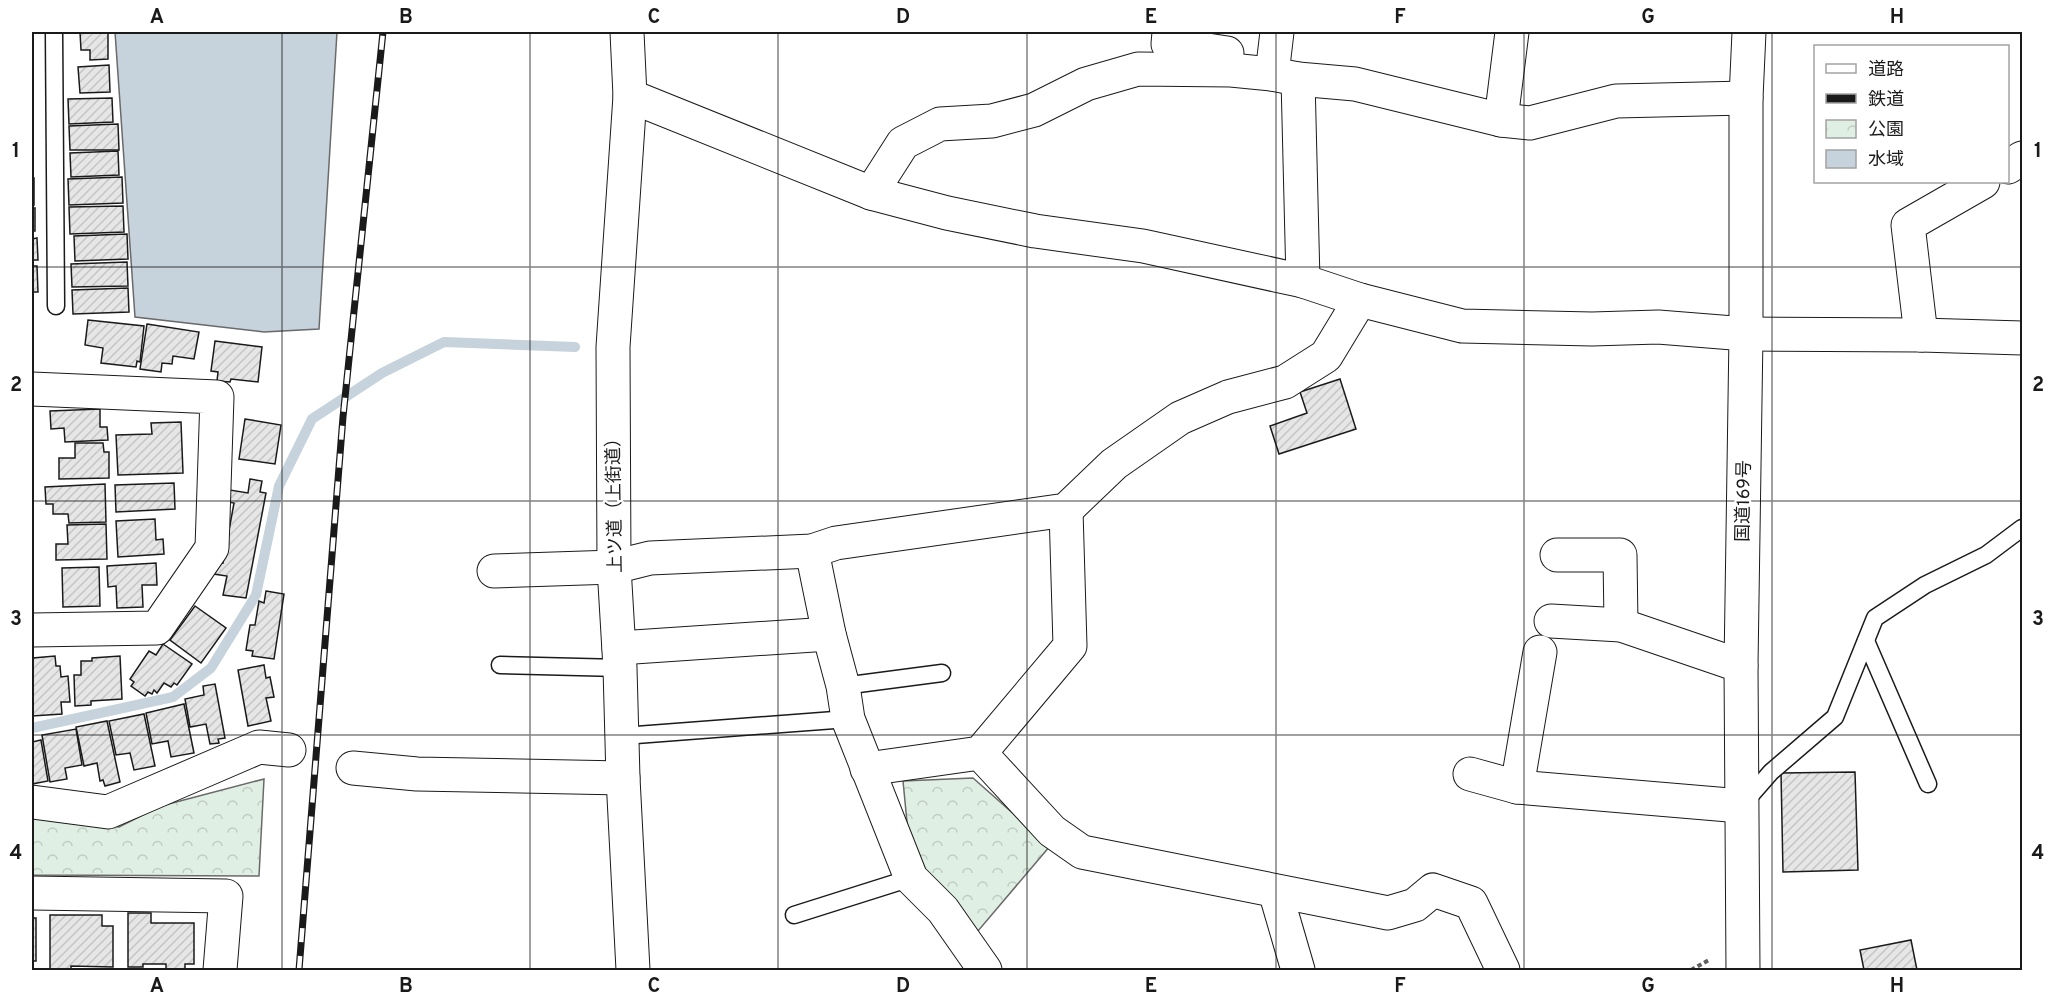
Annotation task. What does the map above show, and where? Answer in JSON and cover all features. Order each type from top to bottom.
[{"type":"main road","name":"上ツ道（上街道）","points":[[627,32],[630,96],[613,346],[614,567],[633,970]]},
{"type":"main road","points":[[1169,32],[1168,44],[1227,53],[1231,69]]},
{"type":"main road","points":[[1277,32],[1285,76],[1303,281]]},
{"type":"main road","points":[[1501,120],[1512,32]]},
{"type":"main road","name":"国道169号","points":[[1743,970],[1741,666],[1746,334],[1746,98],[1749,32]]},
{"type":"main road","points":[[871,193],[903,143],[940,124],[992,121],[1034,110],[1086,84],[1138,69],[1231,69],[1355,84],[1501,120],[1530,123],[1616,101],[1746,98]]},
{"type":"main road","points":[[630,96],[871,193],[947,213],[1035,231],[1143,246],[1303,281],[1360,300],[1462,326],[1592,329],[1658,327],[1746,334],[2022,338]]},
{"type":"main road","points":[[2009,166],[2022,158]]},
{"type":"main road","points":[[1921,335],[1908,225],[1981,183]]},
{"type":"main road","points":[[494,571],[614,567],[650,558],[812,551],[837,543],[1066,510],[1114,464],[1180,418],[1228,397],[1285,382],[1326,356],[1360,300]]},
{"type":"main road","points":[[32,388],[217,397],[212,548],[157,628],[32,630]]},
{"type":"main road","points":[[867,769],[980,753],[1070,646],[1066,510]]},
{"type":"main road","points":[[812,551],[829,634],[843,686],[848,719],[911,879],[943,910],[985,970]]},
{"type":"main road","points":[[1557,555],[1620,555],[1621,625]]},
{"type":"main road","points":[[1551,621],[1621,625],[1741,666]]},
{"type":"main road","points":[[620,658],[829,634]]},
{"type":"main road","points":[[1517,787],[1540,652]]},
{"type":"main road","points":[[32,802],[108,812],[259,747],[289,750]]},
{"type":"main road","points":[[980,753],[1052,831],[1082,852],[1388,912],[1415,905],[1433,890],[1471,903],[1503,970]]},
{"type":"main road","points":[[352,768],[417,774],[623,778]]},
{"type":"main road","points":[[1470,774],[1517,787],[1741,806]]},
{"type":"main road","points":[[1275,891],[1298,970]]},
{"type":"main road","points":[[32,892],[226,896],[220,970]]},
{"type":"lane","points":[[54,32],[56,306]]},
{"type":"lane","points":[[1741,806],[1771,772],[1835,717],[1875,618],[1925,585],[1986,555],[2022,528]]},
{"type":"lane","points":[[1866,641],[1928,784]]},
{"type":"lane","points":[[500,665],[620,658]]},
{"type":"lane","points":[[843,686],[942,672]]},
{"type":"lane","points":[[623,736],[848,719]]},
{"type":"lane","points":[[794,915],[911,879]]},
{"type":"green space","points":[[973,778],[1050,846],[978,931],[923,873],[910,853],[903,781]]},
{"type":"green space","points":[[264,779],[259,876],[32,875],[32,816],[119,827],[161,806]]},
{"type":"water","points":[[115,32],[337,32],[319,329],[264,332],[135,317]]},
{"type":"building","points":[[80,32],[108,32],[108,59],[90,60],[90,50],[81,50]]},
{"type":"building","points":[[109,65],[110,92],[80,93],[78,67]]},
{"type":"building","points":[[112,98],[113,122],[69,124],[68,99]]},
{"type":"building","points":[[118,124],[119,150],[70,150],[69,126]]},
{"type":"building","points":[[118,151],[119,175],[71,177],[70,153]]},
{"type":"building","points":[[122,177],[123,203],[69,205],[68,179]]},
{"type":"building","points":[[32,178],[34,178],[34,205],[32,205]]},
{"type":"building","points":[[123,206],[124,232],[70,234],[69,207]]},
{"type":"building","points":[[32,208],[35,208],[35,231],[32,231]]},
{"type":"building","points":[[127,234],[128,259],[75,261],[74,236]]},
{"type":"building","points":[[37,238],[38,260],[32,260],[32,239]]},
{"type":"building","points":[[127,262],[128,286],[72,287],[71,264]]},
{"type":"building","points":[[32,266],[37,266],[38,292],[32,292]]},
{"type":"building","points":[[128,288],[129,312],[73,314],[72,290]]},
{"type":"building","points":[[88,320],[144,326],[140,362],[137,361],[136,367],[101,363],[103,348],[85,345]]},
{"type":"building","points":[[147,324],[199,332],[194,359],[173,356],[172,364],[162,363],[161,372],[140,369]]},
{"type":"building","points":[[215,341],[262,347],[258,382],[231,379],[230,382],[217,381],[218,372],[211,371]]},
{"type":"building","points":[[1340,379],[1356,429],[1279,454],[1270,426],[1307,413],[1300,392]]},
{"type":"building","points":[[100,409],[100,427],[107,427],[108,440],[65,442],[64,428],[51,429],[50,411]]},
{"type":"building","points":[[245,419],[281,425],[275,464],[239,459]]},
{"type":"building","points":[[181,422],[183,473],[118,475],[116,435],[152,434],[151,423]]},
{"type":"building","points":[[75,443],[103,443],[104,452],[109,452],[109,478],[59,479],[59,458],[75,458]]},
{"type":"building","points":[[250,479],[262,481],[260,492],[266,493],[246,598],[223,595],[227,576],[214,574],[216,561],[223,563],[234,503],[228,502],[230,490],[248,493]]},
{"type":"building","points":[[174,483],[175,509],[116,512],[115,485]]},
{"type":"building","points":[[105,484],[106,522],[69,523],[68,514],[53,514],[53,504],[46,504],[45,487]]},
{"type":"building","points":[[155,519],[156,540],[163,539],[164,554],[118,557],[116,521]]},
{"type":"building","points":[[106,524],[107,559],[56,560],[56,544],[68,544],[67,525]]},
{"type":"building","points":[[156,563],[157,585],[142,585],[143,607],[117,608],[116,586],[108,587],[107,566]]},
{"type":"building","points":[[99,567],[100,606],[63,607],[62,568]]},
{"type":"building","points":[[266,591],[284,594],[274,659],[252,656],[253,651],[246,650],[250,625],[255,625],[259,601],[264,603]]},
{"type":"building","points":[[195,606],[226,628],[201,663],[170,640]]},
{"type":"building","points":[[163,644],[192,664],[177,685],[174,683],[171,687],[164,683],[157,693],[154,690],[152,694],[148,692],[145,696],[131,686],[134,682],[130,679],[149,651],[156,655]]},
{"type":"building","points":[[55,656],[56,666],[60,666],[61,677],[68,676],[70,702],[61,702],[62,714],[32,716],[33,658]]},
{"type":"building","points":[[120,656],[122,699],[91,701],[91,705],[75,706],[74,675],[81,675],[81,661]]},
{"type":"building","points":[[264,665],[266,678],[270,677],[274,697],[266,698],[271,721],[248,726],[238,670]]},
{"type":"building","points":[[215,684],[225,738],[218,739],[219,743],[210,744],[206,724],[190,727],[185,699],[204,695],[203,686]]},
{"type":"building","points":[[184,704],[194,753],[171,757],[168,741],[152,744],[146,713]]},
{"type":"building","points":[[144,714],[155,766],[134,770],[130,753],[116,755],[109,721]]},
{"type":"building","points":[[107,721],[120,782],[105,786],[103,780],[100,781],[97,763],[84,766],[76,727]]},
{"type":"building","points":[[76,729],[82,765],[65,768],[67,779],[50,782],[42,735]]},
{"type":"building","points":[[41,740],[48,781],[32,784],[32,742]]},
{"type":"building","points":[[1855,772],[1858,870],[1783,872],[1781,773]]},
{"type":"building","points":[[128,913],[151,913],[151,923],[194,923],[194,964],[185,964],[185,970],[166,970],[166,964],[143,964],[143,967],[128,967]]},
{"type":"building","points":[[50,915],[102,915],[102,926],[113,926],[113,967],[71,966],[71,970],[50,970]]},
{"type":"building","points":[[32,918],[36,918],[36,961],[32,961]]},
{"type":"building","points":[[1911,940],[1917,970],[1864,970],[1860,950]]},
{"type":"waterway","points":[[32,728],[173,697],[211,668],[256,595],[279,486],[312,419],[382,373],[444,342],[575,347]]},
{"type":"railway","points":[[299,970],[343,417],[383,32]]}]
